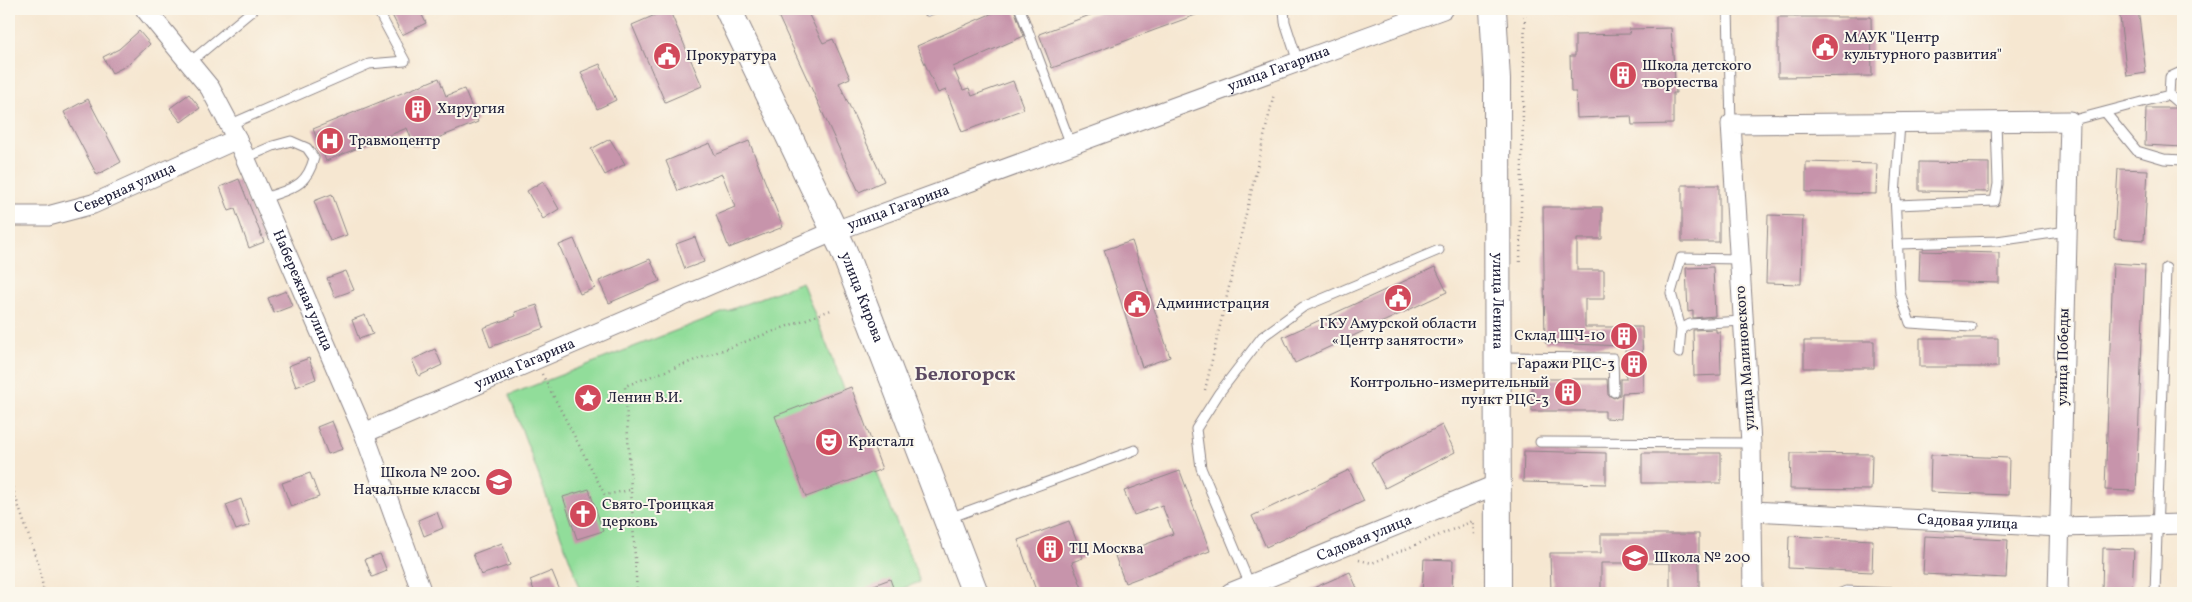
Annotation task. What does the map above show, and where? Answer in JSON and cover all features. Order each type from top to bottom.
[{"type":"main road","name":"улица Кирова","points":[[728,9],[835,231],[975,593]]},
{"type":"main road","name":"улица Ленина","points":[[1493,9],[1497,80],[1498,593]]},
{"type":"street","name":"Набережная улица","points":[[145,9],[210,88],[233,132],[364,432],[422,593]]},
{"type":"street","name":"улица Гагарина","points":[[364,432],[835,231],[1443,9]]},
{"type":"street","points":[[1731,124],[2070,121]]},
{"type":"street","name":"улица Победы","points":[[2058,593],[2070,121]]},
{"type":"street","name":"улица Малиновского","points":[[1731,124],[1751,443],[1753,593]]},
{"type":"street","name":"Северная улица","points":[[9,216],[48,216],[93,204],[233,132]]},
{"type":"street","name":"Садовая улица","points":[[1230,593],[1498,484]]},
{"type":"street","name":"Садовая улица","points":[[1752,511],[2060,527],[2183,524]]},
{"type":"lane","points":[[189,63],[254,9]]},
{"type":"lane","points":[[233,132],[369,64],[405,61],[377,9]]},
{"type":"lane","points":[[927,9],[934,9]]},
{"type":"lane","points":[[1020,9],[1072,146]]},
{"type":"lane","points":[[1284,9],[1285,22],[1298,62]]},
{"type":"lane","points":[[1728,12],[1731,124]]},
{"type":"lane","points":[[2169,95],[2170,77],[2183,70]]},
{"type":"lane","points":[[2169,95],[2177,102],[2183,102]]},
{"type":"lane","points":[[2070,121],[2169,95]]},
{"type":"lane","points":[[2105,112],[2136,152],[2164,160],[2183,160]]},
{"type":"lane","points":[[1897,205],[1994,201],[1998,184],[1996,122]]},
{"type":"lane","points":[[1900,123],[1895,196],[1897,205],[1900,293],[1910,323],[1971,328]]},
{"type":"lane","points":[[245,158],[273,146],[291,141],[307,148],[314,158],[310,173],[299,184],[263,199]]},
{"type":"lane","points":[[1899,244],[1997,241],[2067,231]]},
{"type":"lane","points":[[1250,585],[1201,468],[1196,429],[1219,393],[1262,337],[1303,306],[1439,250]]},
{"type":"lane","points":[[1679,353],[1681,329],[1671,293],[1681,258],[1740,259]]},
{"type":"lane","points":[[2155,593],[2166,268]]},
{"type":"lane","points":[[1681,329],[1690,324],[1743,321]]},
{"type":"lane","points":[[1499,357],[1614,358],[1614,392]]},
{"type":"lane","points":[[1540,442],[1751,443]]},
{"type":"lane","points":[[947,519],[1135,450]]},
{"type":"lane","points":[[1841,593],[1846,591],[1893,593]]},
{"type":"path","points":[[1205,391],[1274,94]]},
{"type":"path","points":[[637,593],[625,386],[831,310]]},
{"type":"path","points":[[534,360],[605,495],[631,490]]},
{"type":"path","points":[[9,478],[39,566],[44,593]]},
{"type":"path","points":[[1357,558],[1359,561],[1372,563],[1472,520],[1474,535]]},
{"type":"green space","points":[[802,282],[920,582],[890,593],[582,593],[509,395]]},
{"type":"building","points":[[389,9],[419,9],[426,23],[402,35]]},
{"type":"building","name":"Прокуратура","points":[[669,9],[702,86],[665,102],[632,25]]},
{"type":"building","points":[[775,9],[806,9],[823,43],[833,39],[850,78],[839,83],[884,181],[859,192]]},
{"type":"building","points":[[1002,9],[1014,9],[1024,36],[953,67],[963,90],[969,88],[972,96],[1013,81],[1024,109],[962,132],[946,90],[938,93],[917,46]]},
{"type":"building","points":[[1106,9],[1209,10],[1052,68],[1039,34]]},
{"type":"building","points":[[2119,9],[2138,9],[2146,73],[2127,76]]},
{"type":"building","name":"МАУК \"Центр культурного развития\"","points":[[1778,17],[1871,17],[1872,76],[1778,77]]},
{"type":"building","name":"Школа детского творчества","points":[[1671,28],[1676,93],[1673,93],[1673,124],[1632,125],[1631,116],[1577,118],[1576,92],[1571,92],[1570,56],[1575,56],[1575,35],[1630,34],[1629,29]]},
{"type":"building","points":[[139,31],[150,44],[128,65],[112,73],[103,57],[119,49]]},
{"type":"building","points":[[600,64],[616,100],[597,109],[581,72]]},
{"type":"building","name":"Хирургия","points":[[439,78],[446,96],[464,89],[478,122],[415,147],[407,128],[326,161],[313,129]]},
{"type":"building","points":[[189,94],[200,108],[181,122],[170,108]]},
{"type":"building","points":[[88,99],[121,162],[97,175],[64,112]]},
{"type":"building","points":[[2146,108],[2183,108],[2183,147],[2145,145]]},
{"type":"building","points":[[610,139],[625,164],[605,175],[591,149]]},
{"type":"building","points":[[749,141],[783,227],[729,248],[716,215],[735,207],[722,174],[678,191],[666,161],[710,143],[715,155]]},
{"type":"building","points":[[1806,162],[1877,164],[1876,194],[1806,192]]},
{"type":"building","points":[[1919,162],[1989,163],[1989,192],[1919,191]]},
{"type":"building","points":[[2118,169],[2148,170],[2144,240],[2114,238]]},
{"type":"building","points":[[239,179],[264,242],[249,248],[235,209],[229,211],[220,187]]},
{"type":"building","points":[[543,181],[559,209],[543,219],[527,191]]},
{"type":"building","points":[[1682,185],[1719,185],[1719,242],[1682,242]]},
{"type":"building","points":[[332,194],[347,235],[330,241],[314,201]]},
{"type":"building","points":[[1543,207],[1602,207],[1602,239],[1577,239],[1577,270],[1604,270],[1604,299],[1585,299],[1585,327],[1642,327],[1643,392],[1622,393],[1621,419],[1605,418],[1605,411],[1532,411],[1532,379],[1607,379],[1608,395],[1614,398],[1620,395],[1620,379],[1626,379],[1625,346],[1545,343]]},
{"type":"building","points":[[1768,215],[1803,216],[1801,284],[1766,283]]},
{"type":"building","points":[[695,237],[704,262],[685,269],[676,244]]},
{"type":"building","points":[[574,239],[595,288],[580,294],[559,245]]},
{"type":"building","name":"Администрация","points":[[1132,241],[1170,357],[1142,367],[1104,250]]},
{"type":"building","points":[[1920,251],[1999,253],[1999,283],[1919,281]]},
{"type":"building","points":[[650,259],[660,281],[609,303],[599,281]]},
{"type":"building","points":[[2113,263],[2145,265],[2136,491],[2105,490]]},
{"type":"building","points":[[1435,267],[1447,292],[1295,363],[1283,337]]},
{"type":"building","points":[[1713,267],[1715,316],[1693,318],[1693,311],[1688,312],[1686,268]]},
{"type":"building","points":[[346,271],[354,290],[335,297],[327,278]]},
{"type":"building","points":[[286,291],[292,306],[274,313],[268,298]]},
{"type":"building","points":[[537,305],[544,328],[490,347],[483,328],[516,316],[515,312]]},
{"type":"building","points":[[365,315],[373,334],[359,339],[352,320]]},
{"type":"building","points":[[1716,329],[1716,332],[1720,332],[1721,375],[1694,376],[1693,330]]},
{"type":"building","points":[[1920,338],[1998,338],[1998,367],[1920,367]]},
{"type":"building","points":[[1804,341],[1874,341],[1874,368],[1804,368]]},
{"type":"building","points":[[435,349],[442,365],[419,376],[412,360]]},
{"type":"building","points":[[309,358],[316,379],[296,387],[288,366]]},
{"type":"building","name":"Кристалл","points":[[851,387],[882,469],[806,497],[775,416]]},
{"type":"building","points":[[332,421],[343,449],[328,454],[317,427]]},
{"type":"building","points":[[1442,425],[1455,452],[1385,488],[1371,462]]},
{"type":"building","points":[[1524,451],[1606,453],[1606,484],[1523,482]]},
{"type":"building","points":[[1642,453],[1721,453],[1721,483],[1642,483]]},
{"type":"building","points":[[1791,453],[1872,454],[1871,490],[1790,489]]},
{"type":"building","points":[[1931,455],[2009,458],[2008,495],[1930,492]]},
{"type":"building","points":[[1349,470],[1364,501],[1266,547],[1252,516]]},
{"type":"building","points":[[1180,471],[1210,551],[1125,583],[1115,556],[1173,534],[1162,505],[1134,515],[1124,491]]},
{"type":"building","points":[[310,473],[319,497],[291,507],[282,483]]},
{"type":"building","name":"Свято-Троицкая церковь","points":[[589,489],[603,531],[577,539],[563,497]]},
{"type":"building","points":[[241,499],[250,525],[236,530],[226,505]]},
{"type":"building","points":[[437,512],[443,528],[424,536],[418,520]]},
{"type":"building","name":"ТЦ Москва","points":[[1069,521],[1083,558],[1072,562],[1084,593],[1037,593],[1018,540]]},
{"type":"building","points":[[1601,534],[1699,534],[1699,593],[1670,593],[1670,563],[1601,563],[1601,593],[1551,592],[1550,553],[1601,553]]},
{"type":"building","points":[[1789,536],[1873,540],[1872,572],[1788,568]]},
{"type":"building","points":[[1925,536],[2008,540],[2006,578],[1923,574]]},
{"type":"building","points":[[502,543],[510,565],[481,575],[473,554]]},
{"type":"building","points":[[2103,548],[2134,549],[2132,593],[2102,593]]},
{"type":"building","points":[[380,554],[387,571],[372,577],[365,559]]},
{"type":"building","points":[[1424,559],[1453,560],[1452,593],[1422,593]]},
{"type":"building","points":[[552,571],[561,593],[535,593],[530,580]]},
{"type":"building","points":[[1350,572],[1359,593],[1302,593]]},
{"type":"building","points":[[890,579],[895,593],[856,593],[856,592]]},
{"type":"place","name":"МАУК \"Центр культурного развития\"","points":[[1825,47]]},
{"type":"place","name":"Прокуратура","points":[[667,56]]},
{"type":"place","name":"Школа детского творчества","points":[[1623,75]]},
{"type":"place","name":"Хирургия","points":[[418,109]]},
{"type":"place","name":"Травмоцентр","points":[[330,141]]},
{"type":"place","name":"ГКУ Амурской области «Центр занятости»","points":[[1398,298]]},
{"type":"place","name":"Администрация","points":[[1137,304]]},
{"type":"place","name":"Склад ШЧ-10","points":[[1624,336]]},
{"type":"place","name":"Гаражи РЦС-3","points":[[1634,364]]},
{"type":"place","name":"Контрольно-измерительный пункт РЦС-3","points":[[1568,392]]},
{"type":"place","name":"Ленин В.И.","points":[[588,398]]},
{"type":"place","name":"Кристалл","points":[[829,442]]},
{"type":"place","name":"Школа № 200. Начальные классы","points":[[499,482]]},
{"type":"place","name":"Свято-Троицкая церковь","points":[[583,514]]},
{"type":"place","name":"ТЦ Москва","points":[[1050,549]]},
{"type":"place","name":"Школа № 200","points":[[1635,558]]},
{"type":"district","name":"Белогорск","points":[[965,375]]}]
